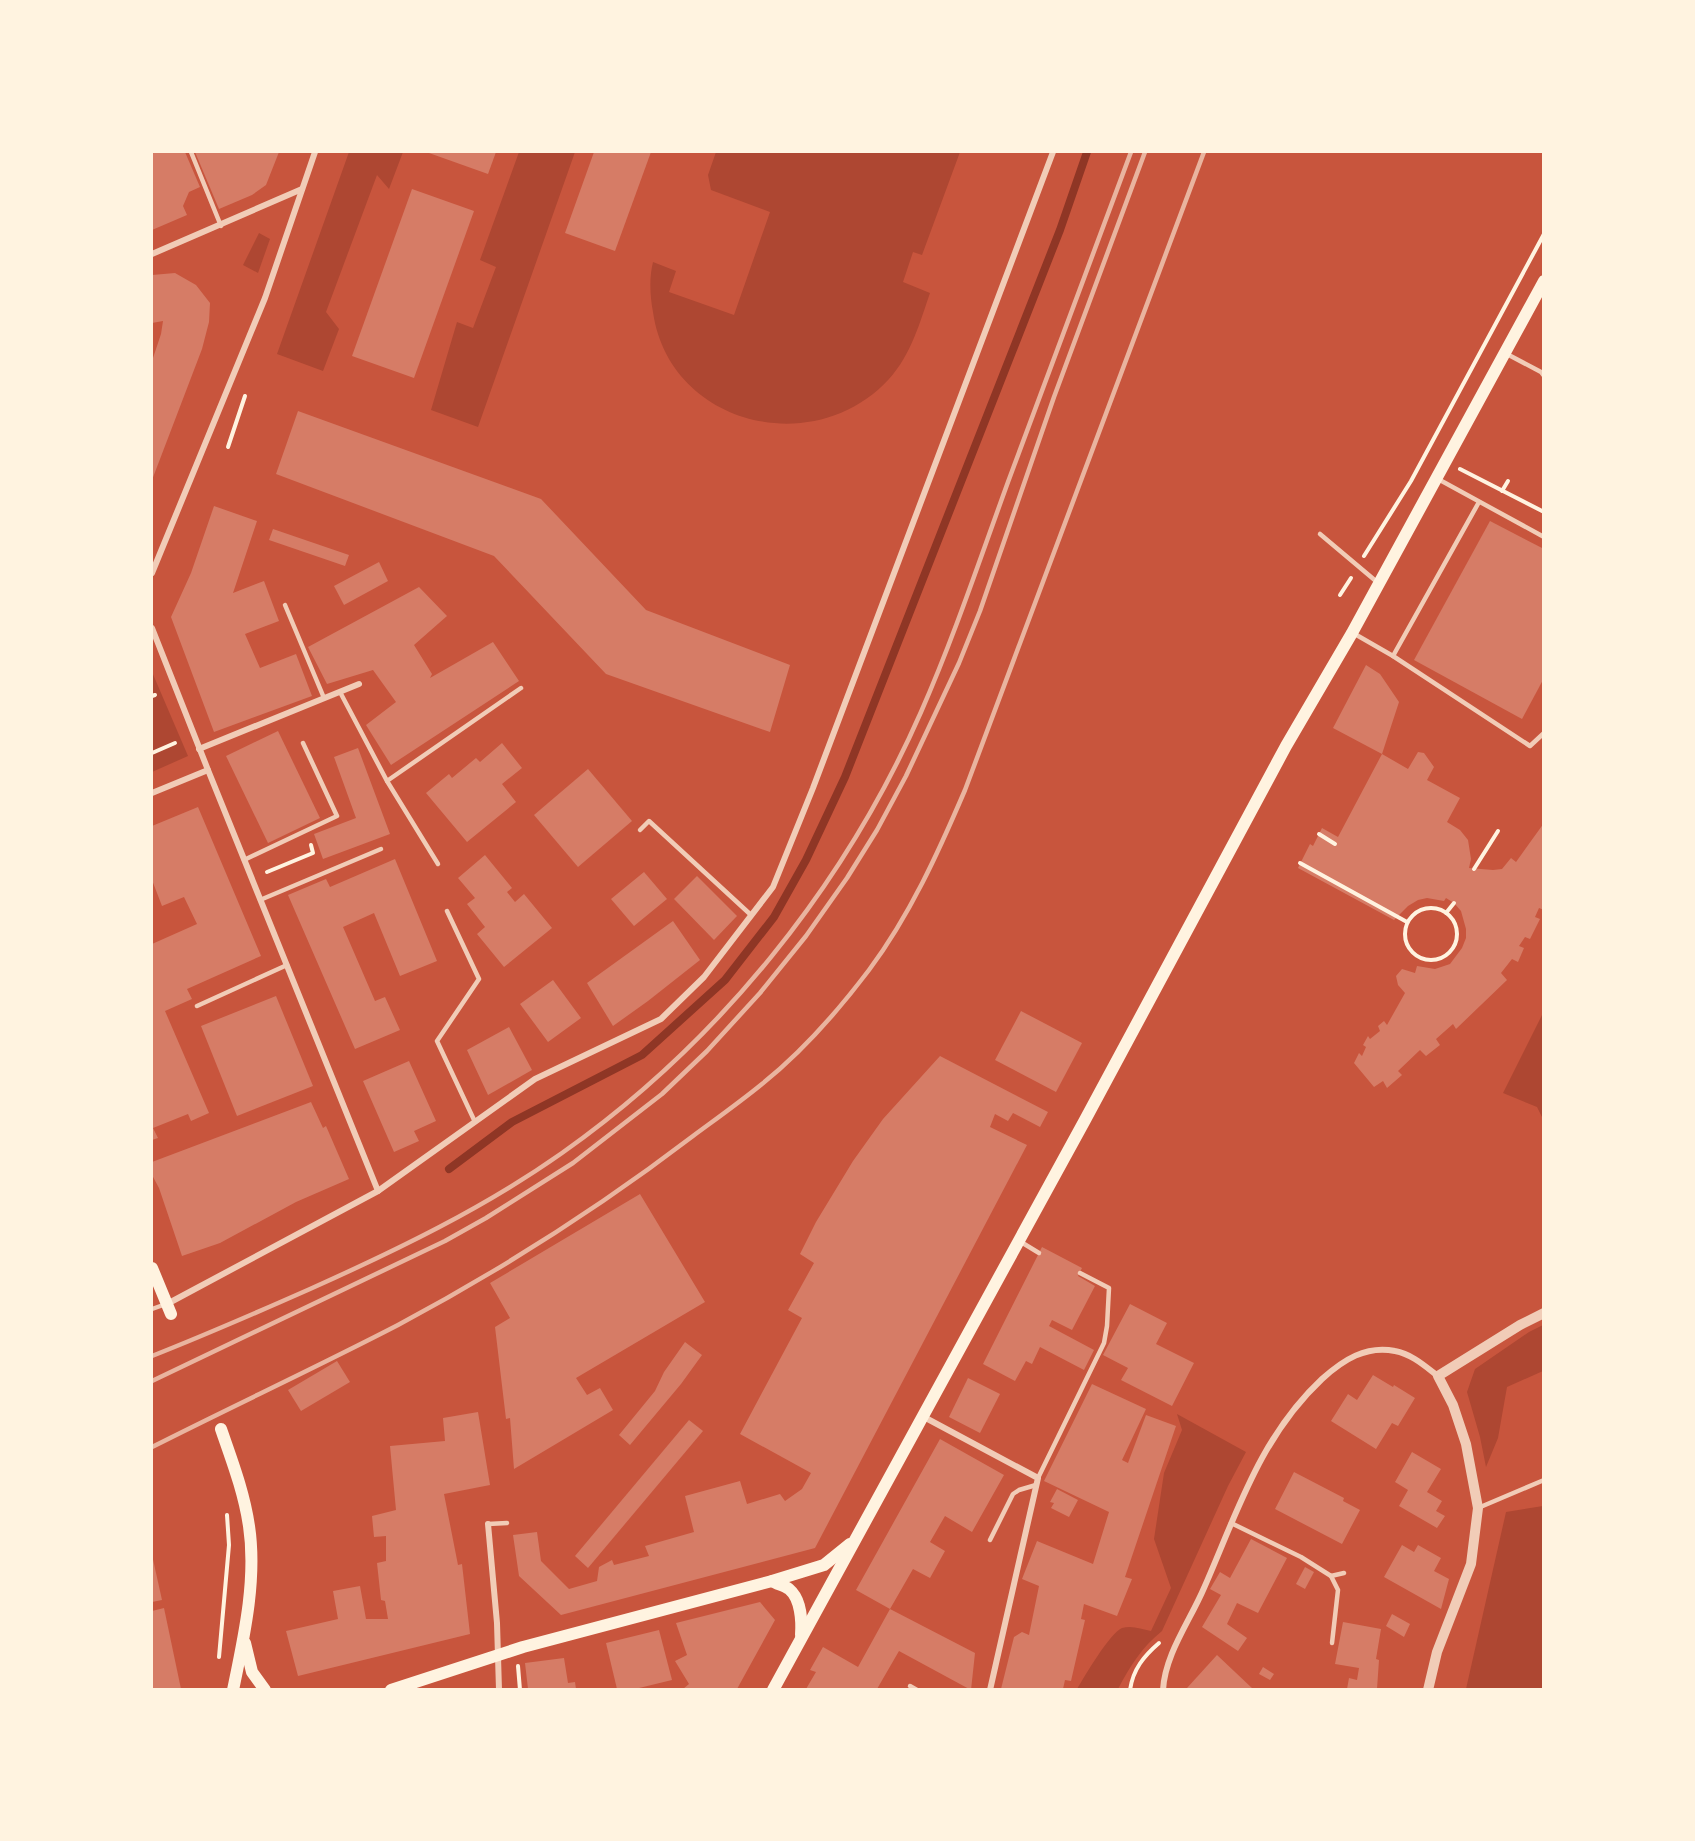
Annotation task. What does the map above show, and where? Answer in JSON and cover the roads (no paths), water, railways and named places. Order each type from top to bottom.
[{"type":"main road","points":[[773,1689],[1286,746],[1352,633],[1544,281]]},
{"type":"main road","points":[[152,1268],[169,1309]]},
{"type":"main road","points":[[221,1429],[240,1482],[250,1527],[251,1568],[244,1639],[233,1689]]},
{"type":"main road","points":[[391,1689],[498,1655],[772,1581],[824,1564],[855,1539]]},
{"type":"main road","points":[[772,1581],[790,1590],[795,1599],[802,1620],[801,1638]]},
{"type":"main road","points":[[244,1639],[252,1672],[265,1689]]},
{"type":"street","points":[[152,573],[265,298],[315,152]]},
{"type":"street","points":[[169,1309],[378,1191],[536,1079],[661,1019],[704,977],[752,915],[773,887],[813,788],[1053,152]]},
{"type":"street","points":[[152,254],[302,189]]},
{"type":"street","points":[[152,628],[378,1191]]},
{"type":"street","points":[[199,749],[359,684]]},
{"type":"street","points":[[152,793],[208,770]]},
{"type":"street","points":[[1438,1377],[1520,1325],[1544,1313]]},
{"type":"street","points":[[1163,1689],[1166,1670],[1258,1462],[1280,1426],[1310,1391],[1332,1370],[1351,1357],[1372,1350],[1396,1351],[1419,1361],[1438,1377],[1453,1405],[1466,1444],[1478,1508],[1471,1564],[1437,1652],[1428,1689]]},
{"type":"street","points":[[922,1416],[1037,1482],[990,1689]]},
{"type":"street","points":[[488,1524],[499,1689]]},
{"type":"lane","points":[[191,152],[221,226]]},
{"type":"lane","points":[[1504,353],[1543,373]]},
{"type":"lane","points":[[1437,478],[1544,537]]},
{"type":"lane","points":[[1393,656],[1479,502]]},
{"type":"lane","points":[[1320,534],[1379,584]]},
{"type":"lane","points":[[285,605],[324,698]]},
{"type":"lane","points":[[1352,633],[1393,656],[1530,746],[1544,733]]},
{"type":"lane","points":[[387,781],[521,688]]},
{"type":"lane","points":[[340,692],[387,781],[438,864]]},
{"type":"lane","points":[[244,860],[337,816],[303,743]]},
{"type":"lane","points":[[640,830],[650,821],[752,915]]},
{"type":"lane","points":[[260,900],[381,849]]},
{"type":"lane","points":[[447,911],[479,979],[437,1041],[475,1122]]},
{"type":"lane","points":[[197,1006],[287,966]]},
{"type":"lane","points":[[1018,1241],[1040,1253]]},
{"type":"lane","points":[[990,1540],[1013,1494],[1037,1482],[1104,1343],[1109,1288],[1080,1273]]},
{"type":"lane","points":[[152,1309],[169,1309]]},
{"type":"lane","points":[[1478,1508],[1544,1480]]},
{"type":"lane","points":[[488,1524],[507,1523]]},
{"type":"lane","points":[[1231,1523],[1301,1557],[1332,1576],[1338,1590],[1332,1643]]},
{"type":"lane","points":[[1332,1576],[1344,1573]]},
{"type":"lane","points":[[910,1686],[917,1689]]},
{"type":"waterway","points":[[449,1169],[512,1122],[642,1055],[725,980],[774,917],[806,860],[845,777],[1060,230],[1087,152]]},
{"type":"railway","points":[[152,1356],[212,1332],[375,1259],[471,1210],[532,1173],[619,1110],[673,1062],[724,1011],[771,957],[815,899],[854,839],[890,777],[921,712],[956,627],[1131,152]]},
{"type":"railway","points":[[152,1381],[445,1241],[573,1163],[662,1094],[707,1051],[760,993],[806,936],[877,830],[906,776],[959,663],[980,611],[1054,397],[1145,152]]},
{"type":"railway","points":[[152,1447],[398,1325],[549,1236],[622,1188],[754,1091],[805,1045],[845,1001],[898,928],[934,860],[965,790],[1204,152]]}]
